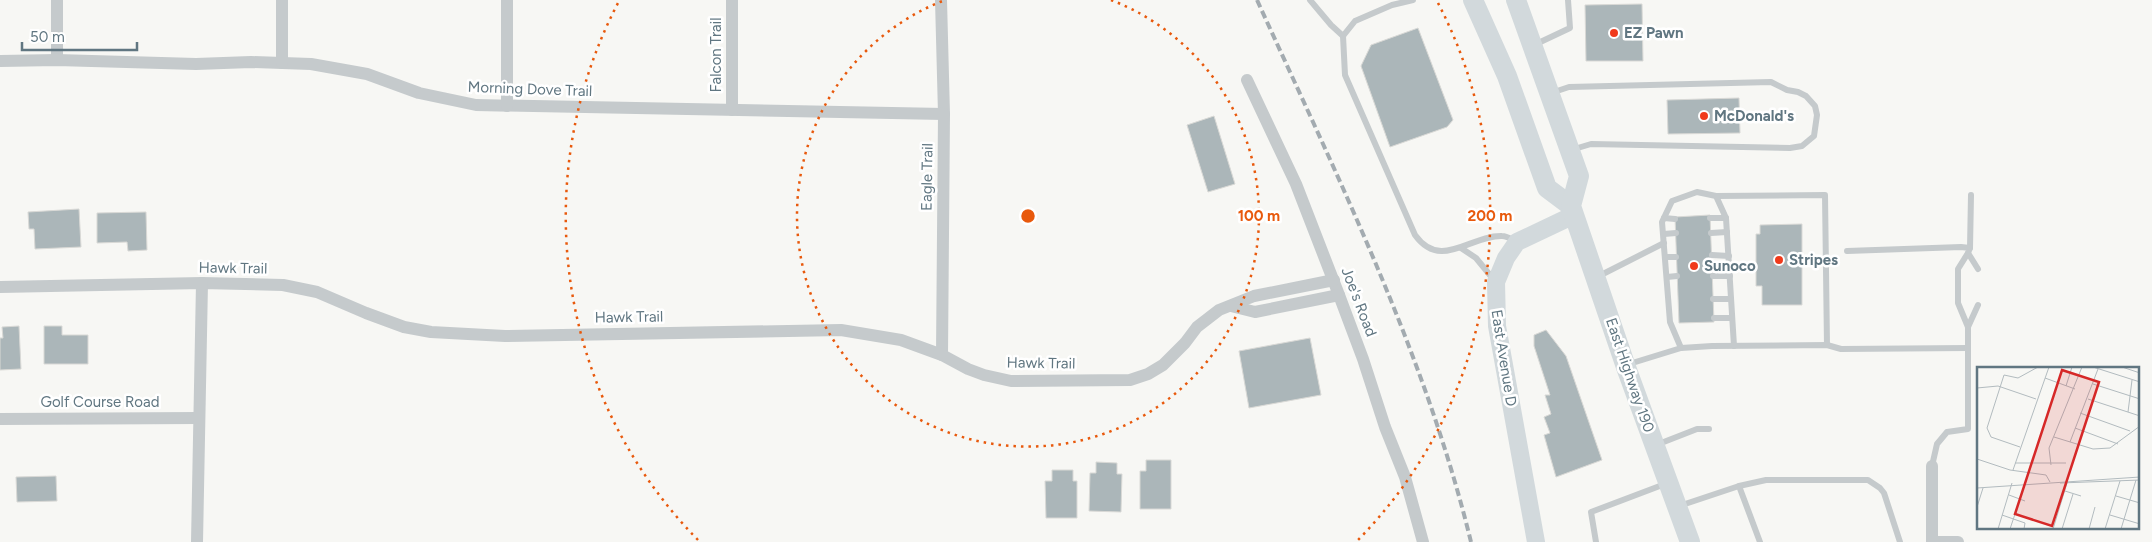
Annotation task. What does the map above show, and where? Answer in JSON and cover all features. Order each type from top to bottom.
[{"type":"main road","points":[[1472,0],[1508,76],[1547,188],[1573,210]]},
{"type":"main road","points":[[1516,0],[1579,176],[1573,210]]},
{"type":"main road","points":[[1517,242],[1573,210]]},
{"type":"main road","name":"East Highway 190","points":[[1573,210],[1625,366],[1690,542]]},
{"type":"main road","name":"East Avenue D","points":[[1517,242],[1506,258],[1496,282],[1497,326],[1536,542]]},
{"type":"street","points":[[57,0],[57,60]]},
{"type":"street","points":[[282,0],[282,63]]},
{"type":"street","points":[[507,0],[507,106]]},
{"type":"street","name":"Falcon Trail","points":[[732,0],[732,110]]},
{"type":"street","name":"Eagle Trail","points":[[941,0],[944,114],[942,355]]},
{"type":"street","name":"Morning Dove Trail","points":[[0,61],[57,60],[196,64],[282,63],[344,69],[367,74],[419,93],[476,105],[944,114]]},
{"type":"street","name":"Joe's Road","points":[[1247,80],[1296,184],[1334,280],[1363,359],[1385,427],[1405,477],[1423,542]]},
{"type":"street","name":"Hawk Trail","points":[[0,287],[202,283],[283,285],[309,290],[404,327],[432,332],[505,336],[841,330],[901,340],[942,355],[968,370],[1011,381],[1130,380],[1148,374],[1164,365],[1197,327],[1220,310],[1254,296],[1334,280]]},
{"type":"street","points":[[197,542],[202,283]]},
{"type":"street","points":[[1230,306],[1256,312],[1339,295]]},
{"type":"street","name":"Golf Course Road","points":[[0,419],[199,418]]},
{"type":"street","points":[[1932,466],[1932,542],[1958,542]]},
{"type":"lane","points":[[1310,0],[1343,36]]},
{"type":"lane","points":[[1413,0],[1392,5],[1355,21],[1343,36],[1345,75],[1415,235],[1423,246],[1438,251],[1461,248],[1479,240],[1503,236],[1517,242]]},
{"type":"lane","points":[[1532,46],[1570,28],[1568,0]]},
{"type":"lane","points":[[1550,94],[1569,88],[1771,82],[1806,96],[1815,106],[1817,116],[1814,136],[1802,146],[1790,148],[1591,144],[1570,150]]},
{"type":"lane","points":[[1681,348],[1670,319],[1662,222],[1672,201],[1697,192],[1716,196],[1825,195],[1827,345]]},
{"type":"lane","points":[[1971,195],[1969,250],[1978,269]]},
{"type":"lane","points":[[1716,196],[1726,218],[1728,232],[1734,346]]},
{"type":"lane","points":[[1664,218],[1675,219]]},
{"type":"lane","points":[[1710,218],[1726,218]]},
{"type":"lane","points":[[1711,233],[1728,232]]},
{"type":"lane","points":[[1664,234],[1676,233]]},
{"type":"lane","points":[[1596,278],[1664,243]]},
{"type":"lane","points":[[1461,248],[1476,258],[1496,282]]},
{"type":"lane","points":[[1847,251],[1969,250]]},
{"type":"lane","points":[[1932,466],[1938,444],[1947,432],[1968,429],[1968,327],[1958,303],[1958,269],[1969,250]]},
{"type":"lane","points":[[1712,255],[1729,256]]},
{"type":"lane","points":[[1665,257],[1676,257]]},
{"type":"lane","points":[[1667,277],[1677,276]]},
{"type":"lane","points":[[1712,276],[1730,276]]},
{"type":"lane","points":[[1714,299],[1731,299]]},
{"type":"lane","points":[[1669,300],[1678,300]]},
{"type":"lane","points":[[1968,327],[1978,305]]},
{"type":"lane","points":[[1670,319],[1679,318]]},
{"type":"lane","points":[[1714,318],[1732,318]]},
{"type":"lane","points":[[1625,366],[1681,348],[1827,345],[1841,350],[1968,348]]},
{"type":"lane","points":[[1655,446],[1697,429],[1709,428]]},
{"type":"lane","points":[[1677,506],[1739,486],[1766,480],[1868,480],[1884,493],[1900,542]]},
{"type":"lane","points":[[1596,542],[1591,512],[1669,483]]},
{"type":"lane","points":[[1739,486],[1760,542]]},
{"type":"building","name":"EZ Pawn","points":[[1642,4],[1643,61],[1586,61],[1585,5]]},
{"type":"building","points":[[1418,28],[1453,120],[1447,127],[1390,147],[1361,66],[1371,45]]},
{"type":"building","name":"McDonald's","points":[[1739,98],[1740,133],[1668,134],[1667,100]]},
{"type":"building","points":[[1214,116],[1235,184],[1208,192],[1187,125]]},
{"type":"building","points":[[79,209],[81,247],[35,249],[34,229],[29,229],[28,212]]},
{"type":"building","points":[[146,212],[147,250],[128,251],[127,242],[97,243],[97,213]]},
{"type":"building","name":"Sunoco","points":[[1710,215],[1714,322],[1679,323],[1675,217]]},
{"type":"building","name":"Stripes","points":[[1802,224],[1802,305],[1762,305],[1762,286],[1756,286],[1756,234],[1760,234],[1760,225]]},
{"type":"building","points":[[19,326],[21,369],[0,370],[0,338],[3,338],[2,327]]},
{"type":"building","points":[[44,326],[62,326],[62,335],[88,335],[88,364],[44,364]]},
{"type":"building","points":[[1546,330],[1566,356],[1602,460],[1556,477],[1544,435],[1550,433],[1544,417],[1551,414],[1545,395],[1550,395],[1534,346],[1534,335]]},
{"type":"building","points":[[1310,338],[1321,395],[1249,408],[1239,351]]},
{"type":"building","points":[[1146,460],[1171,460],[1171,509],[1140,509],[1140,471],[1146,471]]},
{"type":"building","points":[[1096,462],[1117,463],[1117,474],[1122,474],[1121,512],[1089,511],[1090,473],[1096,473]]},
{"type":"building","points":[[1052,470],[1073,470],[1073,481],[1077,481],[1077,518],[1046,518],[1045,481],[1052,481]]},
{"type":"building","points":[[56,476],[57,501],[17,502],[16,477]]},
{"type":"railway","points":[[1257,0],[1348,199],[1404,334],[1452,472],[1471,542]]},
{"type":"place","name":"EZ Pawn","points":[[1614,33]]},
{"type":"place","name":"McDonald's","points":[[1704,116]]},
{"type":"place","name":"Stripes","points":[[1779,260]]},
{"type":"place","name":"Sunoco","points":[[1694,266]]}]
